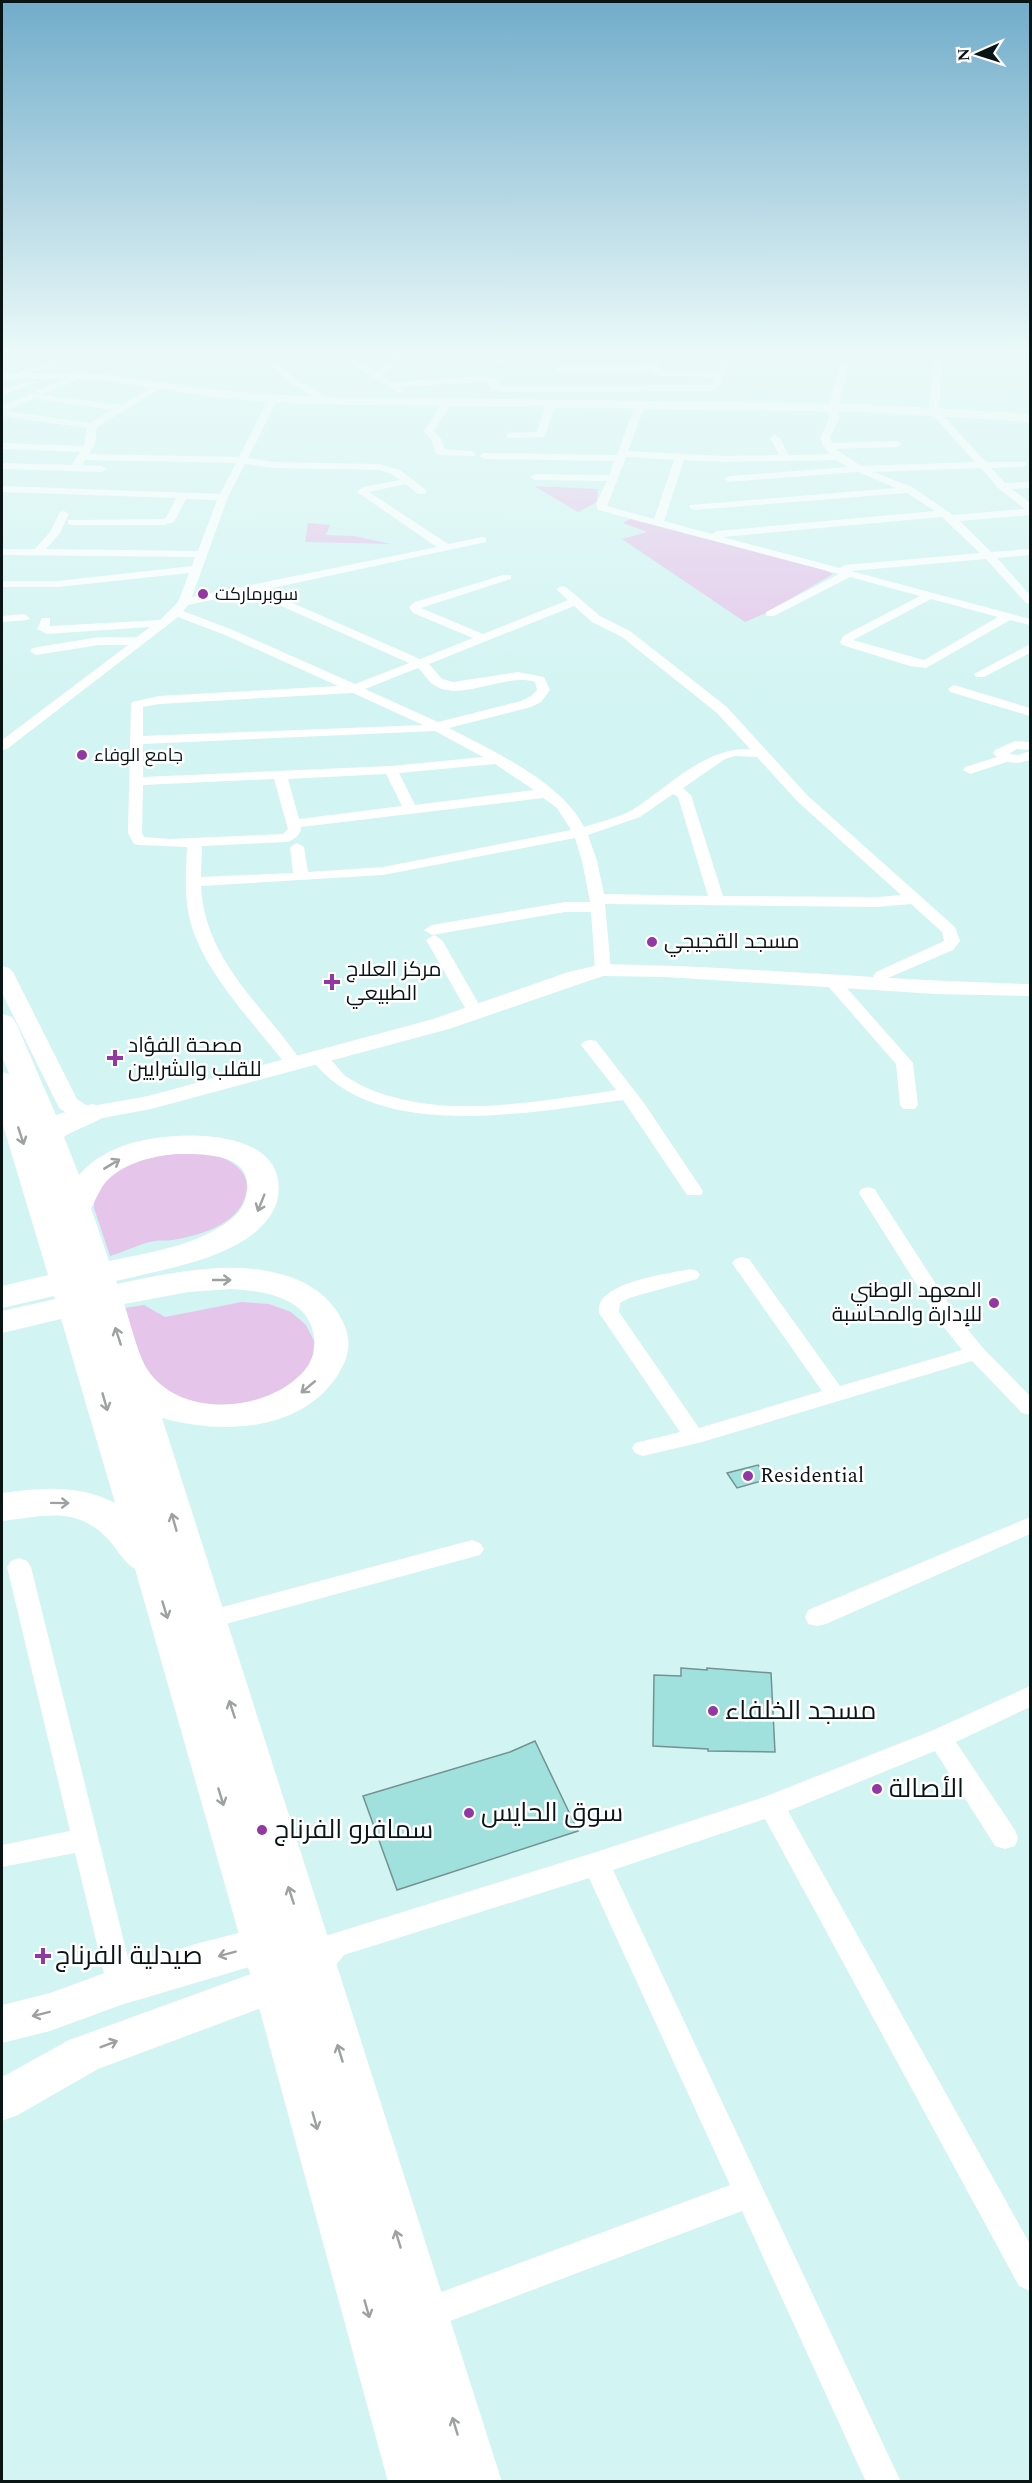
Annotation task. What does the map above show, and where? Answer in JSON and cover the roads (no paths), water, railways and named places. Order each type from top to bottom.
[{"type":"highway","points":[[2,1023],[48,1134],[75,1208],[130,1373],[204,1621],[299,1955],[377,2344],[418,2481]]},
{"type":"highway","points":[[2,1081],[97,1376],[152,1565],[299,1955],[421,2316],[473,2481]]},
{"type":"highway","points":[[48,1134],[67,1121],[92,1113]]},
{"type":"highway","points":[[5,1309],[156,1274],[200,1248],[225,1238],[245,1225],[258,1211],[265,1191],[263,1173],[254,1161],[233,1150],[206,1145],[182,1144],[142,1150],[127,1155],[92,1178],[75,1208]]},
{"type":"highway","points":[[130,1373],[156,1399],[169,1407],[203,1416],[249,1414],[286,1402],[312,1385],[328,1363],[332,1350],[333,1338],[329,1327],[317,1306],[299,1292],[273,1284],[156,1274]]},
{"type":"highway","points":[[2,1507],[40,1503],[76,1503],[103,1513],[126,1533],[152,1565]]},
{"type":"main road","points":[[2,2024],[50,2012],[122,1986],[299,1955]]},
{"type":"main road","points":[[2,2100],[84,2054],[299,1955]]},
{"type":"street","points":[[78,471],[100,481]]},
{"type":"street","points":[[100,481],[107,471]]},
{"type":"street","points":[[180,608],[223,497],[229,471]]},
{"type":"street","points":[[325,471],[334,476],[373,473]]},
{"type":"street","points":[[393,471],[422,492]]},
{"type":"street","points":[[616,471],[601,507],[1030,622]]},
{"type":"street","points":[[658,523],[675,471]]},
{"type":"street","points":[[729,479],[836,471]]},
{"type":"street","points":[[865,471],[909,490],[945,517],[987,555],[1030,601]]},
{"type":"street","points":[[988,471],[1030,510]]},
{"type":"street","points":[[535,477],[613,478]]},
{"type":"street","points":[[2,489],[100,481],[182,495],[223,497]]},
{"type":"street","points":[[408,481],[362,492],[446,548]]},
{"type":"street","points":[[1002,486],[1030,485]]},
{"type":"street","points":[[2,496],[13,489]]},
{"type":"street","points":[[694,507],[909,490]]},
{"type":"street","points":[[753,494],[763,502]]},
{"type":"street","points":[[38,552],[68,518],[166,522],[170,520],[182,495]]},
{"type":"street","points":[[717,534],[1030,510]]},
{"type":"street","points":[[2,746],[141,641],[180,608],[249,588],[482,540]]},
{"type":"street","points":[[2,552],[200,554]]},
{"type":"street","points":[[830,569],[1030,552]]},
{"type":"street","points":[[2,584],[57,584],[195,569]]},
{"type":"street","points":[[770,614],[848,574]]},
{"type":"street","points":[[483,638],[417,611],[415,607],[507,578]]},
{"type":"street","points":[[136,740],[438,728],[526,704],[540,696],[544,687],[536,678],[524,676],[476,685],[445,685],[435,681],[427,667],[421,664],[249,588]]},
{"type":"street","points":[[562,589],[596,619],[626,634],[722,710],[802,798],[949,930],[952,941],[947,947],[882,975],[879,980],[882,985]]},
{"type":"street","points":[[929,596],[846,642],[914,663],[926,664],[1010,616]]},
{"type":"street","points":[[280,775],[294,824],[295,830],[292,835],[280,840],[139,841],[135,833],[135,709],[142,702],[354,689],[577,601]]},
{"type":"street","points":[[180,608],[207,623],[438,728],[498,760],[546,793],[570,814],[580,832],[598,903],[603,970]]},
{"type":"street","points":[[2,619],[24,618]]},
{"type":"street","points":[[46,621],[43,629],[47,630],[163,623]]},
{"type":"street","points":[[36,651],[99,641],[141,641]]},
{"type":"street","points":[[980,674],[1030,648]]},
{"type":"street","points":[[954,689],[1030,712]]},
{"type":"street","points":[[1030,746],[1015,745],[1000,752],[1000,755],[1006,758],[1021,760],[1030,755]]},
{"type":"street","points":[[194,882],[359,873],[402,868],[580,832],[634,814],[724,754],[762,753]]},
{"type":"street","points":[[970,770],[1006,758]]},
{"type":"street","points":[[136,781],[391,770],[498,760]]},
{"type":"street","points":[[391,770],[410,809]]},
{"type":"street","points":[[674,788],[684,795],[717,900]]},
{"type":"street","points":[[294,824],[546,793]]},
{"type":"street","points":[[195,842],[194,882],[199,927],[214,955],[293,1062]]},
{"type":"street","points":[[297,847],[301,876]]},
{"type":"street","points":[[476,1013],[433,935],[565,907],[598,903],[717,900],[877,902],[913,899]]},
{"type":"street","points":[[2,972],[67,1103],[80,1112],[92,1113],[151,1102],[476,1013],[576,977],[603,970],[665,971],[882,985],[1030,990]]},
{"type":"street","points":[[833,982],[904,1063],[908,1074],[909,1105]]},
{"type":"street","points":[[590,1045],[628,1094],[694,1191]]},
{"type":"street","points":[[318,1056],[333,1074],[352,1087],[388,1101],[424,1107],[490,1110],[628,1094]]},
{"type":"street","points":[[868,1193],[931,1295],[976,1353],[1030,1408]]},
{"type":"street","points":[[742,1263],[835,1394]]},
{"type":"street","points":[[690,1275],[620,1294],[609,1302],[608,1308],[609,1313],[694,1437]]},
{"type":"street","points":[[643,1449],[694,1437],[976,1353]]},
{"type":"street","points":[[817,1617],[1030,1525]]},
{"type":"street","points":[[204,1621],[472,1548]]},
{"type":"street","points":[[19,1568],[122,1986]]},
{"type":"street","points":[[299,1955],[596,1864],[771,1806],[940,1738],[1030,1696]]},
{"type":"street","points":[[940,1738],[1005,1838]]},
{"type":"street","points":[[771,1806],[1030,2276]]},
{"type":"street","points":[[2,1856],[86,1839]]},
{"type":"street","points":[[596,1864],[884,2481]]},
{"type":"street","points":[[421,2316],[749,2193]]},
{"type":"place","name":"سوبرماركت","points":[[203,594]]},
{"type":"place","name":"جامع الوفاء","points":[[82,755]]},
{"type":"place","name":"مسجد القجيجي","points":[[652,942]]},
{"type":"place","name":"مركز العلاج الطبيعي","points":[[332,982]]},
{"type":"place","name":"مصحة الفؤاد للقلب والشرايين","points":[[115,1058]]},
{"type":"place","name":"المعهد الوطني للإدارة والمحاسبة","points":[[994,1303]]},
{"type":"place","name":"Residential","points":[[748,1476]]},
{"type":"place","name":"مسجد الخلفاء","points":[[713,1711]]},
{"type":"place","name":"الأصالة","points":[[877,1789]]},
{"type":"place","name":"سوق الحايس","points":[[469,1813]]},
{"type":"place","name":"سمافرو الفرناج","points":[[262,1830]]},
{"type":"place","name":"صيدلية الفرناج","points":[[43,1956]]}]
